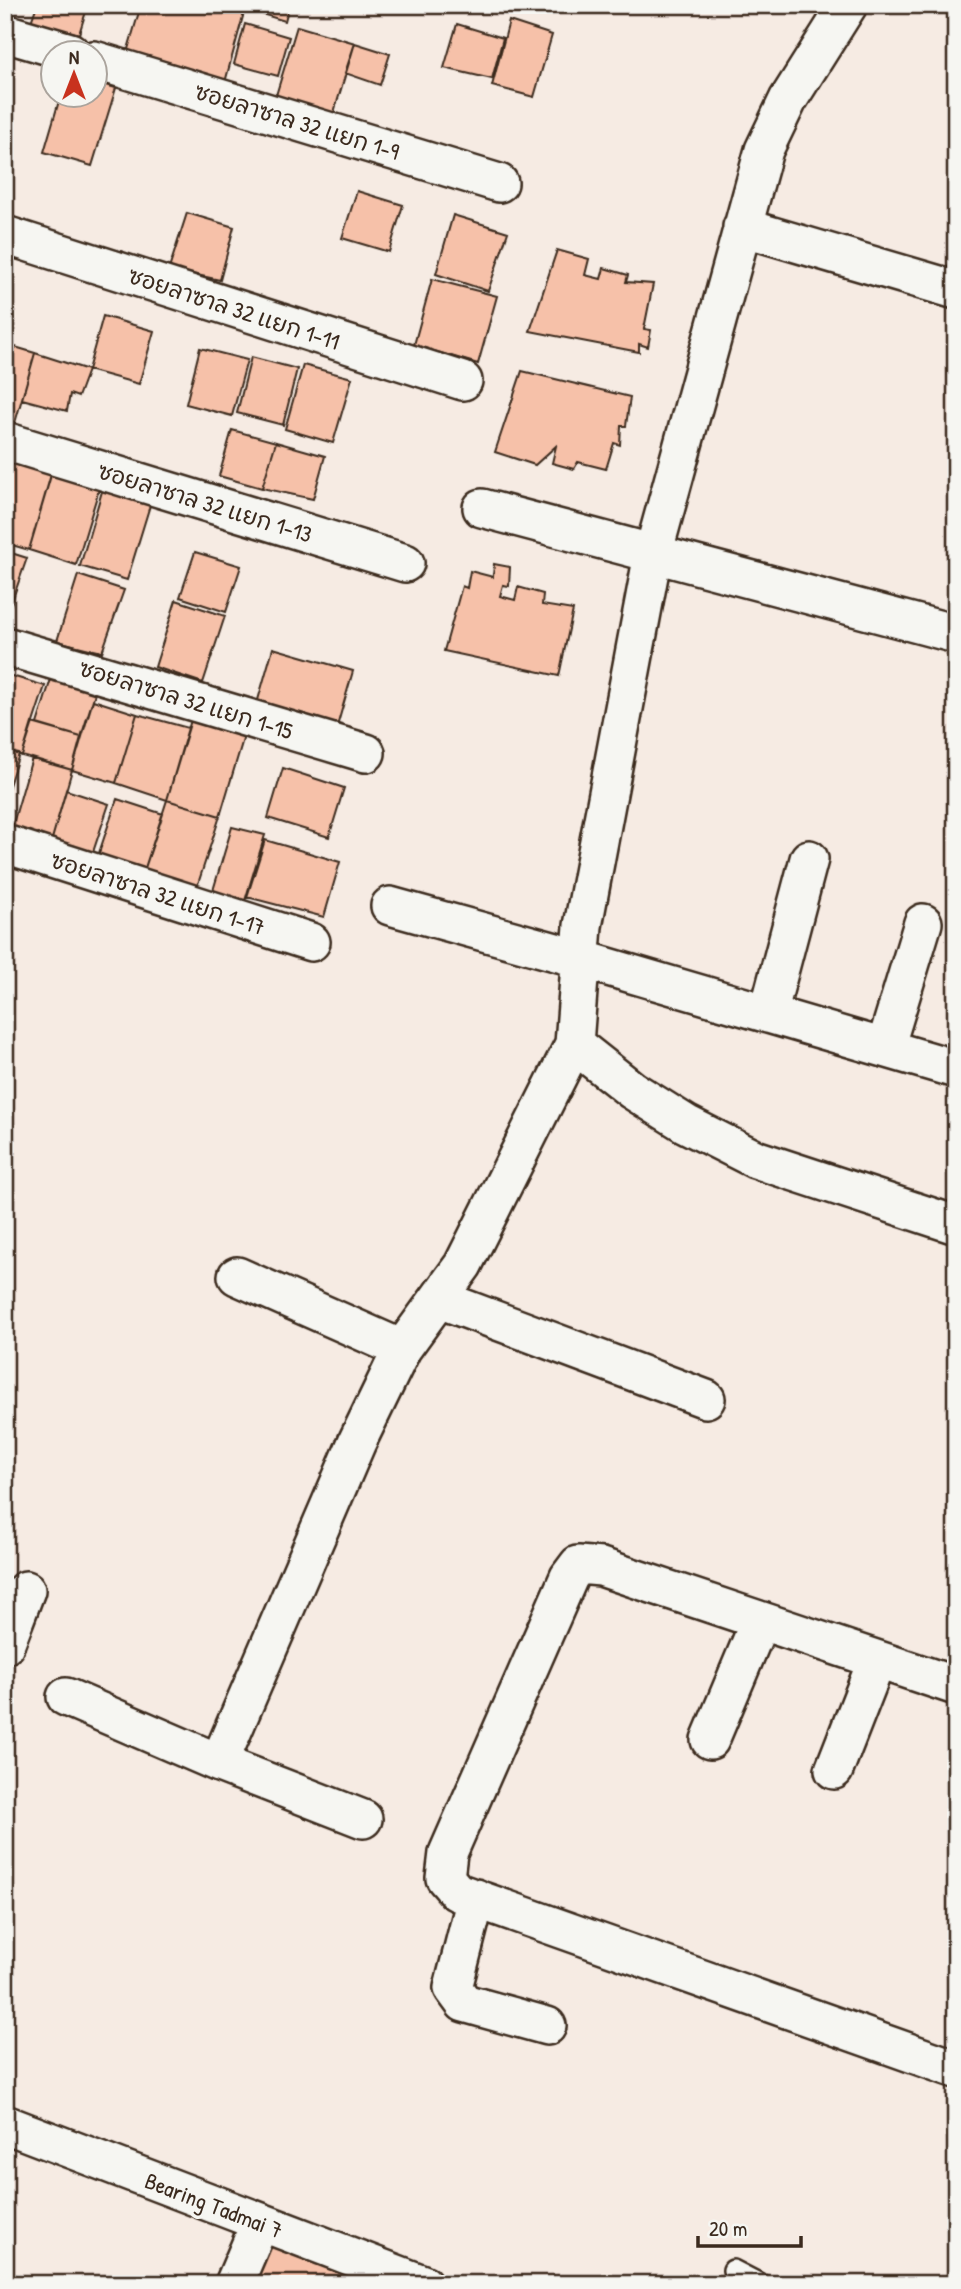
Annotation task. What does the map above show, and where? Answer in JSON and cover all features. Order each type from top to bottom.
[{"type":"street","points":[[219,1763],[357,1441],[402,1349],[463,1265],[574,1044],[583,926],[653,554],[764,150],[774,126],[848,5]]},
{"type":"street","points":[[5,33],[38,43]]},
{"type":"street","name":"ซอยลาซาล 32 แยก 1-9","points":[[108,64],[499,183]]},
{"type":"street","points":[[741,227],[956,290]]},
{"type":"street","name":"ซอยลาซาล 32 แยก 1-11","points":[[5,235],[463,380]]},
{"type":"street","name":"ซอยลาซาล 32 แยก 1-13","points":[[5,442],[405,564]]},
{"type":"street","points":[[482,508],[956,634]]},
{"type":"street","name":"ซอยลาซาล 32 แยก 1-15","points":[[5,646],[366,753]]},
{"type":"street","name":"ซอยลาซาล 32 แยก 1-17","points":[[5,844],[311,943]]},
{"type":"street","points":[[768,1014],[808,859]]},
{"type":"street","points":[[390,906],[956,1069]]},
{"type":"street","points":[[885,1048],[923,923]]},
{"type":"street","points":[[574,1044],[643,1097],[686,1124],[755,1159],[956,1225]]},
{"type":"street","points":[[237,1276],[402,1349]]},
{"type":"street","points":[[439,1299],[706,1399]]},
{"type":"street","points":[[956,1686],[601,1567],[578,1565],[569,1577],[448,1853],[445,1878],[457,1892],[956,2069]]},
{"type":"street","points":[[5,1645],[26,1590]]},
{"type":"street","points":[[710,1740],[760,1620]]},
{"type":"street","points":[[834,1770],[877,1660]]},
{"type":"street","points":[[66,1697],[219,1763],[363,1819]]},
{"type":"street","points":[[476,1898],[453,1988],[464,2003],[547,2026]]},
{"type":"street","name":"Bearing Tadmai 7","points":[[5,2124],[423,2284]]},
{"type":"street","points":[[234,2284],[260,2223]]},
{"type":"lane","points":[[733,2270],[760,2284]]},
{"type":"building","points":[[37,5],[88,5],[79,34],[31,22]]},
{"type":"building","points":[[141,5],[231,5],[245,9],[224,86],[126,56]]},
{"type":"building","points":[[246,5],[289,5],[285,21],[245,9]]},
{"type":"building","points":[[509,21],[552,35],[534,97],[492,86]]},
{"type":"building","points":[[245,24],[289,37],[278,76],[234,64]]},
{"type":"building","points":[[457,24],[503,38],[492,79],[444,68]]},
{"type":"building","points":[[297,26],[355,43],[332,119],[274,102]]},
{"type":"building","points":[[355,43],[390,54],[380,85],[345,73]]},
{"type":"building","points":[[5,49],[14,51],[5,85]]},
{"type":"building","points":[[108,86],[116,88],[92,166],[44,152],[57,108],[108,108]]},
{"type":"building","points":[[357,191],[403,205],[389,252],[342,238]]},
{"type":"building","points":[[187,213],[234,227],[220,280],[169,269]]},
{"type":"building","points":[[453,215],[508,232],[488,291],[436,274]]},
{"type":"building","points":[[557,250],[589,259],[585,275],[601,279],[604,268],[628,275],[626,282],[653,284],[644,329],[651,330],[648,347],[639,344],[639,352],[530,331]]},
{"type":"building","points":[[432,279],[497,296],[478,364],[414,345]]},
{"type":"building","points":[[103,316],[154,331],[139,384],[88,370]]},
{"type":"building","points":[[5,344],[35,353],[15,423],[5,420]]},
{"type":"building","points":[[200,348],[247,360],[232,416],[186,404]]},
{"type":"building","points":[[35,353],[88,370],[78,397],[70,394],[67,411],[22,399]]},
{"type":"building","points":[[251,357],[297,369],[283,425],[237,413]]},
{"type":"building","points":[[303,365],[352,378],[333,443],[285,429]]},
{"type":"building","points":[[522,371],[630,397],[626,426],[621,426],[620,445],[614,443],[606,469],[578,462],[574,469],[552,463],[556,446],[535,465],[495,452]]},
{"type":"building","points":[[232,430],[276,442],[262,488],[219,476]]},
{"type":"building","points":[[276,442],[325,456],[313,499],[262,488]]},
{"type":"building","points":[[5,457],[52,471],[29,550],[5,543]]},
{"type":"building","points":[[52,472],[100,486],[76,565],[29,550]]},
{"type":"building","points":[[103,488],[151,502],[127,580],[80,566]]},
{"type":"building","points":[[5,551],[27,558],[5,621]]},
{"type":"building","points":[[195,552],[241,566],[226,612],[180,597]]},
{"type":"building","points":[[494,564],[510,567],[509,586],[503,585],[500,596],[515,600],[518,587],[543,594],[542,605],[573,610],[559,676],[444,651],[462,586],[467,588],[470,571],[493,577]]},
{"type":"building","points":[[78,575],[124,590],[102,652],[57,641]]},
{"type":"building","points":[[176,600],[225,616],[203,683],[155,667]]},
{"type":"building","points":[[273,648],[353,671],[336,730],[256,707]]},
{"type":"building","points":[[5,674],[45,686],[22,756],[5,750]]},
{"type":"building","points":[[51,679],[95,693],[81,737],[37,724]]},
{"type":"building","points":[[93,700],[137,714],[116,783],[72,770]]},
{"type":"building","points":[[137,714],[188,728],[167,800],[116,783]]},
{"type":"building","points":[[191,720],[244,736],[220,816],[167,800]]},
{"type":"building","points":[[32,723],[81,737],[72,770],[22,756]]},
{"type":"building","points":[[5,751],[19,754],[5,798]]},
{"type":"building","points":[[32,758],[72,770],[52,839],[12,827]]},
{"type":"building","points":[[283,768],[344,788],[329,837],[268,818]]},
{"type":"building","points":[[66,790],[109,804],[93,852],[52,839]]},
{"type":"building","points":[[117,799],[163,814],[143,874],[97,859]]},
{"type":"building","points":[[167,800],[220,816],[196,890],[143,874]]},
{"type":"building","points":[[232,827],[265,835],[244,904],[212,894]]},
{"type":"building","points":[[265,840],[340,862],[324,917],[247,897]]},
{"type":"building","points":[[271,2235],[358,2270],[353,2284],[252,2284]]}]
